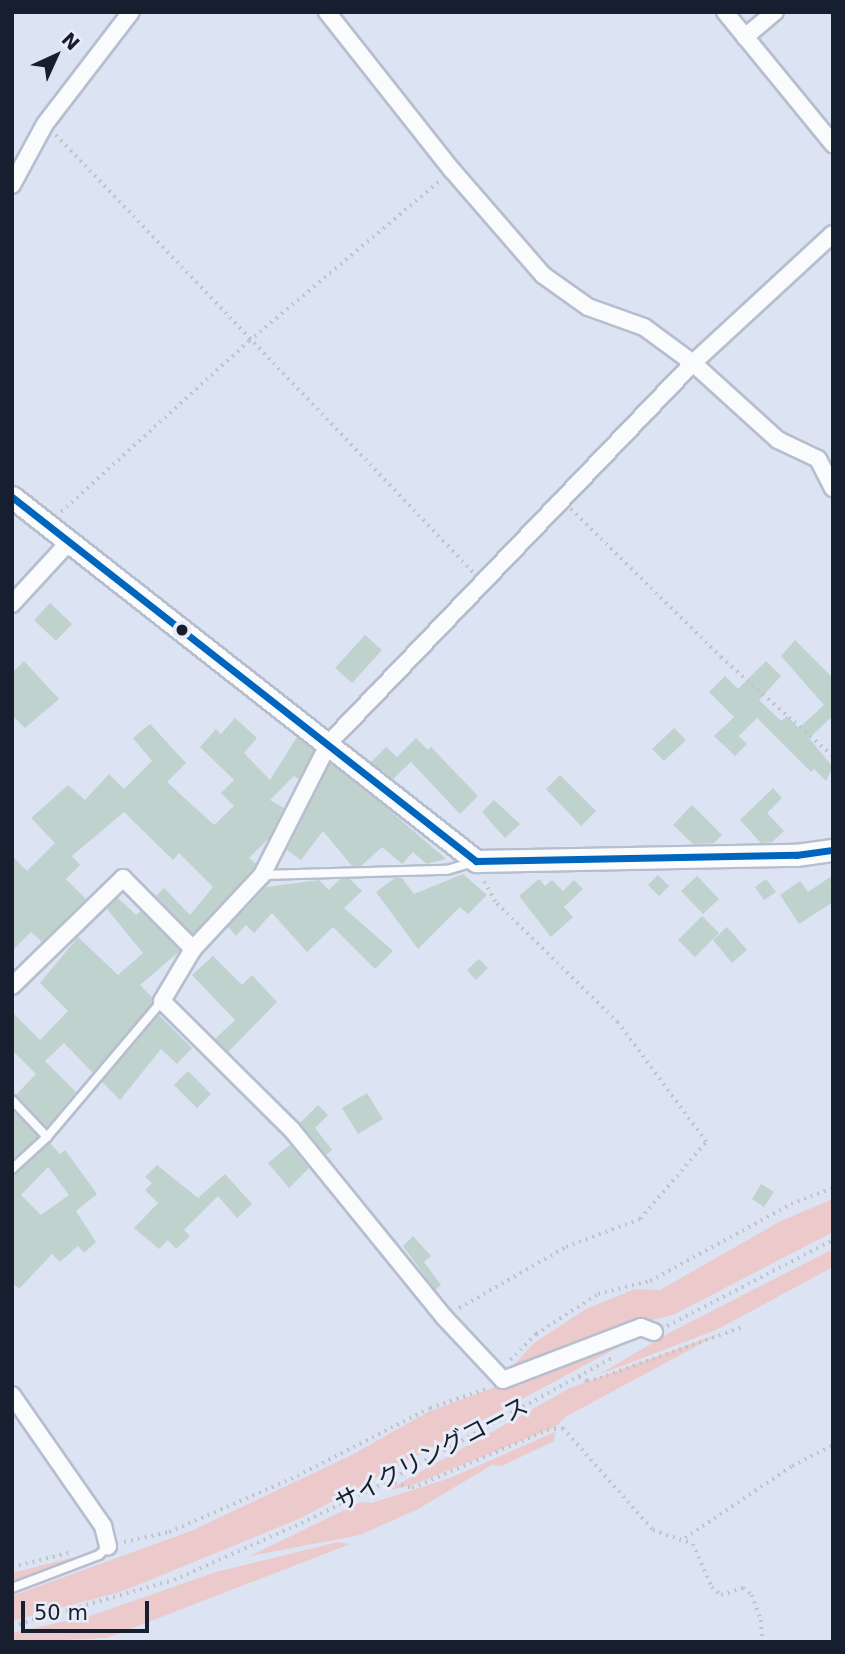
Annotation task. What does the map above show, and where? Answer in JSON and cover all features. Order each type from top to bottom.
[{"type":"street","points":[[12,185],[45,124],[131,12]]},
{"type":"street","points":[[327,12],[503,232],[568,296],[644,327],[693,363],[778,440],[818,459],[833,488]]},
{"type":"street","points":[[725,12],[833,144]]},
{"type":"street","points":[[745,37],[775,12]]},
{"type":"street","points":[[654,1332],[641,1326],[503,1380],[444,1317],[292,1130],[162,1001],[193,949],[262,875],[329,743],[481,580],[693,363],[833,234]]},
{"type":"street","points":[[12,496],[476,861],[796,855],[833,850]]},
{"type":"street","points":[[12,604],[70,541]]},
{"type":"street","points":[[12,986],[123,878],[193,949]]},
{"type":"street","points":[[12,1395],[103,1526],[108,1546]]},
{"type":"lane","points":[[262,875],[447,870],[476,861]]},
{"type":"lane","points":[[12,1169],[47,1137],[162,1001]]},
{"type":"lane","points":[[12,1100],[47,1137]]},
{"type":"lane","points":[[12,1588],[99,1555],[108,1546]]},
{"type":"path","points":[[45,124],[249,341],[481,580]]},
{"type":"path","points":[[46,525],[249,341],[452,170]]},
{"type":"path","points":[[562,500],[721,657],[833,756]]},
{"type":"path","points":[[444,1317],[566,1247],[640,1219],[706,1142],[618,1023],[495,902],[476,861]]},
{"type":"path","points":[[108,1546],[169,1532],[242,1501],[430,1408],[490,1387],[496,1375],[536,1334],[598,1294],[650,1281],[791,1204],[833,1188]]},
{"type":"path","points":[[654,1332],[833,1240]]},
{"type":"path","points":[[578,1376],[587,1381],[600,1378],[745,1325]]},
{"type":"path","name":"サイクリングコース","points":[[12,1626],[174,1580],[388,1481],[620,1352]]},
{"type":"path","points":[[388,1481],[412,1488],[547,1430],[563,1429],[653,1530],[666,1538],[685,1538],[792,1466],[833,1445]]},
{"type":"path","points":[[685,1538],[693,1544],[712,1587],[721,1595],[743,1588],[752,1595],[761,1619],[762,1642]]},
{"type":"path","points":[[12,1567],[74,1552]]},
{"type":"shaded area","points":[[833,1199],[833,1232],[675,1314],[584,1339],[507,1372],[534,1343],[586,1309],[635,1289],[660,1290],[781,1221]]},
{"type":"shaded area","points":[[833,1249],[833,1267],[716,1330],[598,1375],[671,1332]]},
{"type":"shaded area","points":[[721,1333],[567,1416],[555,1427],[410,1486],[388,1490],[570,1388]]},
{"type":"shaded area","points":[[626,1339],[626,1343],[301,1518],[123,1591],[12,1621],[12,1596],[191,1531],[350,1456],[428,1412]]},
{"type":"shaded area","points":[[555,1432],[554,1441],[502,1466],[492,1465],[418,1509],[360,1535],[250,1556],[361,1502],[372,1503],[450,1478]]},
{"type":"shaded area","points":[[338,1542],[350,1544],[107,1638],[12,1642],[12,1633],[93,1615],[216,1572]]},
{"type":"shaded area","points":[[87,1554],[12,1583],[12,1573]]},
{"type":"building","points":[[50,603],[72,624],[56,641],[34,620]]},
{"type":"building","points":[[365,635],[382,650],[352,683],[335,668]]},
{"type":"building","points":[[795,640],[833,678],[833,716],[809,738],[833,767],[826,781],[814,769],[811,772],[757,718],[739,736],[747,744],[735,756],[714,736],[734,717],[709,692],[725,676],[738,689],[766,661],[781,676],[759,700],[781,721],[787,716],[799,728],[824,705],[781,656]]},
{"type":"building","points":[[24,661],[59,699],[25,728],[12,715],[12,673]]},
{"type":"building","points":[[235,718],[257,738],[244,753],[270,780],[297,737],[314,750],[299,779],[294,776],[270,800],[284,808],[269,838],[249,858],[256,864],[253,869],[193,934],[156,896],[164,888],[190,915],[213,887],[179,853],[173,860],[124,812],[72,856],[80,865],[66,879],[86,899],[42,942],[31,932],[12,951],[12,856],[27,871],[55,843],[31,818],[68,785],[85,800],[109,774],[124,789],[152,761],[133,738],[150,724],[186,763],[167,782],[214,825],[234,806],[221,793],[234,780],[200,747],[216,729],[221,734]]},
{"type":"building","points":[[674,728],[686,740],[664,761],[652,749]]},
{"type":"building","points":[[416,738],[428,750],[431,747],[478,796],[460,814],[411,762],[393,779],[371,762],[386,747],[397,757]]},
{"type":"building","points":[[330,763],[446,859],[427,864],[413,852],[402,864],[382,847],[361,866],[352,866],[323,831],[301,860],[287,850]]},
{"type":"building","points":[[560,775],[596,811],[581,826],[546,789]]},
{"type":"building","points":[[773,788],[782,798],[767,813],[784,831],[772,842],[761,843],[740,820]]},
{"type":"building","points":[[494,800],[520,824],[505,838],[482,812]]},
{"type":"building","points":[[692,805],[722,835],[714,843],[693,844],[673,825]]},
{"type":"building","points":[[463,874],[487,895],[468,914],[460,907],[418,949],[376,892],[395,878],[402,878],[414,894]]},
{"type":"building","points":[[658,875],[669,886],[659,896],[648,885]]},
{"type":"building","points":[[833,875],[833,902],[799,924],[780,895],[800,881],[808,892]]},
{"type":"building","points":[[697,876],[719,899],[703,914],[681,891]]},
{"type":"building","points":[[340,879],[350,879],[362,891],[344,908],[393,951],[375,969],[333,927],[307,952],[272,913],[254,933],[246,925],[236,936],[228,927],[266,887],[319,880],[329,890]]},
{"type":"building","points":[[539,879],[545,886],[552,880],[563,891],[574,880],[583,889],[564,907],[573,917],[551,937],[519,896]]},
{"type":"building","points":[[766,879],[776,892],[764,900],[755,887]]},
{"type":"building","points":[[118,898],[136,915],[141,911],[180,951],[140,985],[152,997],[152,1003],[93,1073],[64,1043],[45,1061],[76,1092],[47,1127],[16,1095],[36,1074],[12,1050],[12,1012],[40,1040],[68,1011],[40,983],[78,937],[118,975],[143,953],[107,909]]},
{"type":"building","points":[[702,916],[719,933],[695,957],[678,940]]},
{"type":"building","points":[[727,927],[747,950],[732,963],[713,940]]},
{"type":"building","points":[[213,956],[242,985],[252,975],[277,1002],[228,1052],[215,1039],[235,1020],[192,975]]},
{"type":"building","points":[[479,959],[488,968],[476,980],[467,970]]},
{"type":"building","points":[[159,1015],[192,1048],[177,1064],[161,1049],[120,1100],[102,1082]]},
{"type":"building","points":[[188,1071],[211,1094],[197,1108],[174,1085]]},
{"type":"building","points":[[367,1093],[383,1119],[358,1134],[342,1108]]},
{"type":"building","points":[[318,1105],[328,1115],[315,1128],[332,1150],[326,1155],[300,1123]]},
{"type":"building","points":[[12,1110],[38,1137],[12,1160]]},
{"type":"building","points":[[50,1143],[60,1154],[65,1150],[97,1194],[76,1211],[96,1242],[84,1253],[78,1246],[60,1262],[52,1254],[19,1289],[12,1282],[12,1175]],"holes":[[[48,1167],[69,1195],[41,1215],[21,1195]]]},
{"type":"building","points":[[290,1145],[309,1168],[289,1188],[268,1163]]},
{"type":"building","points":[[157,1165],[198,1198],[225,1174],[252,1204],[237,1218],[218,1196],[184,1230],[190,1236],[176,1249],[168,1240],[159,1249],[134,1228],[158,1203],[145,1190],[152,1183],[145,1177]]},
{"type":"building","points":[[761,1184],[774,1192],[764,1207],[752,1199]]},
{"type":"building","points":[[413,1236],[431,1256],[424,1262],[441,1285],[435,1290],[403,1246]]},
{"type":"transit line","points":[[12,497],[476,861],[796,855],[833,850]]}]
